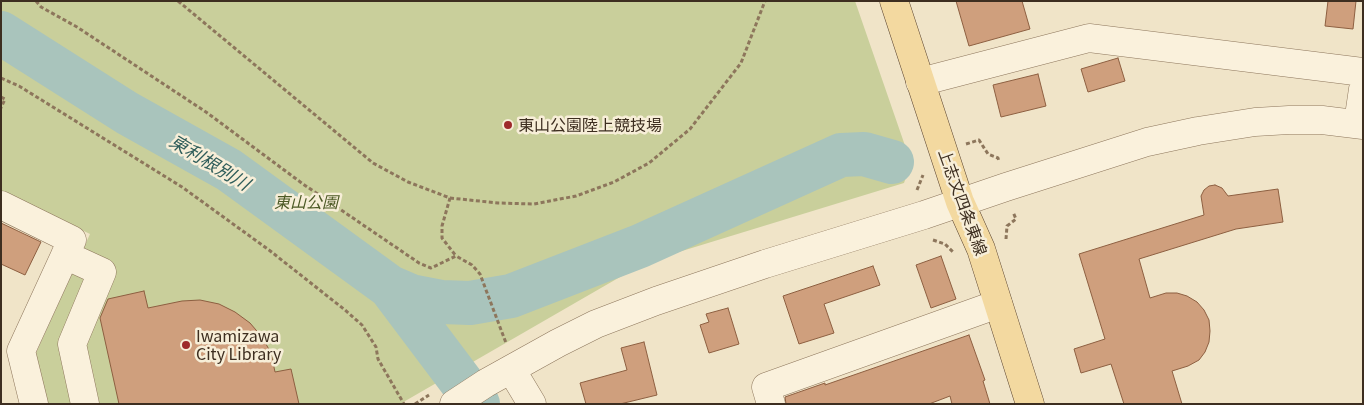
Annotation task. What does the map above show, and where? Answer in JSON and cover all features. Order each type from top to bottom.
[{"type":"main road","name":"上志文四条東線","points":[[894,1],[960,202],[981,249],[1030,404]]},
{"type":"street","points":[[920,82],[1088,38],[1363,72]]},
{"type":"street","points":[[454,404],[486,383],[596,324],[656,301],[765,264],[924,215],[1147,142],[1254,122],[1322,120],[1360,124],[1363,89]]},
{"type":"street","points":[[1,205],[72,240],[11,353],[34,404]]},
{"type":"street","points":[[65,255],[102,272],[72,344],[85,404]]},
{"type":"street","points":[[771,404],[766,387],[998,304]]},
{"type":"street","points":[[511,369],[532,404]]},
{"type":"path","points":[[36,1],[41,7],[77,27],[206,112],[304,184],[419,263],[431,268],[456,256]]},
{"type":"path","points":[[178,1],[373,163],[408,182],[450,198],[498,203],[534,204],[576,196],[614,182],[650,163],[690,129],[741,63],[764,1]]},
{"type":"path","points":[[1,78],[19,86],[182,187],[269,250],[345,310],[362,325],[376,347],[378,359],[404,404]]},
{"type":"path","points":[[1,97],[5,100],[1,108]]},
{"type":"path","points":[[450,198],[442,226],[442,238],[456,256],[472,265],[480,274],[504,334]]},
{"type":"path","points":[[414,404],[426,396]]},
{"type":"green space","name":"東山公園","points":[[1,1],[855,1],[911,163],[904,183],[646,262],[400,404],[47,404],[36,353],[90,234],[1,191]]},
{"type":"building","points":[[956,1],[1022,1],[1030,29],[969,46]]},
{"type":"building","points":[[1328,1],[1356,1],[1353,29],[1325,26]]},
{"type":"building","points":[[1118,58],[1125,81],[1088,92],[1081,69]]},
{"type":"building","points":[[1038,74],[1046,106],[1001,117],[993,85]]},
{"type":"building","points":[[1215,185],[1222,188],[1228,196],[1278,189],[1283,222],[1236,229],[1139,259],[1150,298],[1166,293],[1177,293],[1197,302],[1204,310],[1209,320],[1209,342],[1199,360],[1172,371],[1182,404],[1124,404],[1111,364],[1081,373],[1074,349],[1105,339],[1079,254],[1204,215],[1201,196],[1209,186]]},
{"type":"building","points":[[1,223],[41,242],[25,275],[1,264]]},
{"type":"building","points":[[941,256],[956,299],[931,308],[916,265]]},
{"type":"building","points":[[873,266],[880,285],[824,304],[834,333],[799,344],[783,296]]},
{"type":"building","name":"Iwamizawa City Library","points":[[144,291],[148,308],[182,301],[200,300],[219,304],[235,312],[250,323],[262,337],[271,353],[275,372],[291,369],[299,404],[119,404],[100,318],[108,299]]},
{"type":"building","points":[[728,308],[739,344],[709,353],[700,325],[709,322],[706,314]]},
{"type":"building","points":[[969,335],[985,380],[983,381],[990,404],[952,404],[950,396],[929,404],[786,404],[785,397]]},
{"type":"building","points":[[644,342],[657,395],[620,404],[586,404],[580,383],[627,370],[621,348]]},
{"type":"waterway","name":"東利根別川","points":[[1,33],[127,113],[229,170],[390,287],[478,404]]},
{"type":"waterway","points":[[390,287],[411,296],[442,302],[470,303],[511,296],[640,246],[841,155],[864,154],[892,162]]},
{"type":"place","name":"東山公園陸上競技場","points":[[508,125]]},
{"type":"place","name":"Iwamizawa City Library","points":[[186,345]]}]
